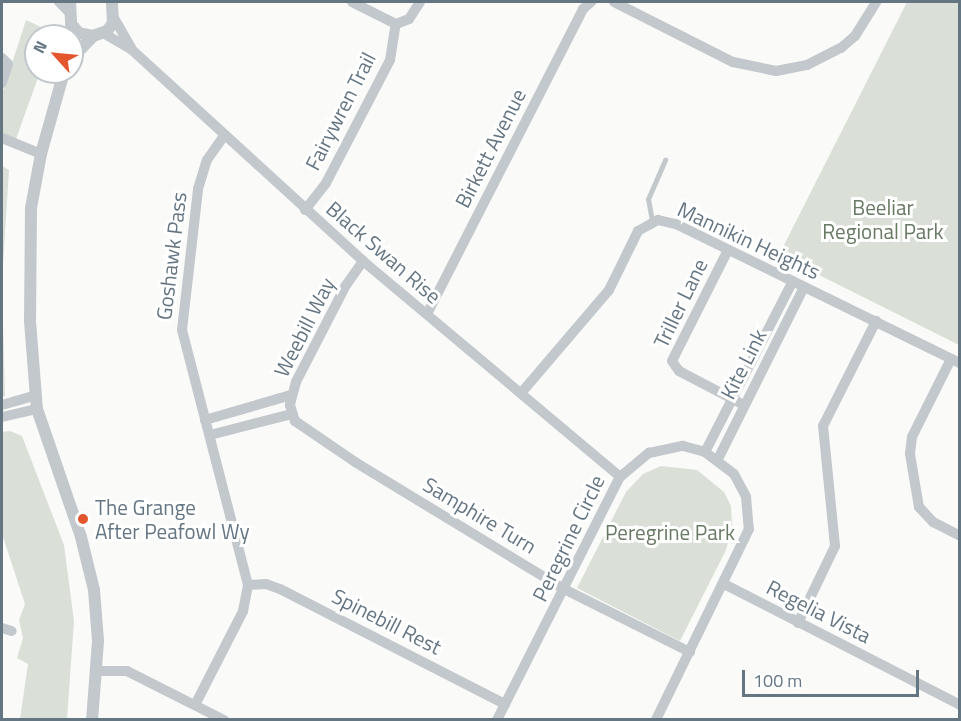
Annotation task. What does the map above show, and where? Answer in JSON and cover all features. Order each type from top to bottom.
[{"type":"street","points":[[59,2],[69,6],[72,24]]},
{"type":"street","points":[[84,47],[114,18],[112,2]]},
{"type":"street","points":[[352,2],[396,24],[409,19],[420,2]]},
{"type":"street","name":"Birkett Avenue","points":[[427,314],[590,2]]},
{"type":"street","points":[[614,2],[734,62],[776,71],[807,65],[841,48],[855,36],[876,2]]},
{"type":"street","name":"Black Swan Rise","points":[[114,18],[131,49],[223,136],[363,261],[522,392],[620,477]]},
{"type":"street","name":"Fairywren Trail","points":[[305,210],[326,183],[390,60],[396,24]]},
{"type":"street","points":[[84,33],[98,35]]},
{"type":"street","name":"Black Swan Rise","points":[[98,35],[131,49]]},
{"type":"street","points":[[2,58],[8,64],[2,84]]},
{"type":"street","points":[[61,84],[41,154],[31,208],[29,271],[34,396],[81,537],[94,590],[97,671],[92,719]]},
{"type":"street","name":"Goshawk Pass","points":[[195,705],[243,612],[248,585],[183,340],[181,320],[198,189],[207,160],[223,136]]},
{"type":"street","points":[[2,138],[41,154]]},
{"type":"street","name":"Mannikin Heights","points":[[522,392],[609,290],[638,231],[652,221],[676,224],[955,361]]},
{"type":"street","name":"Triller Lane","points":[[728,250],[672,361],[680,371],[744,405]]},
{"type":"street","name":"Weebill Way","points":[[292,414],[291,395],[346,285],[363,261]]},
{"type":"street","name":"Kite Link","points":[[705,452],[793,281]]},
{"type":"street","name":"Kite Link","points":[[718,459],[804,286]]},
{"type":"street","points":[[798,623],[835,546],[823,426],[876,321]]},
{"type":"street","points":[[955,361],[912,437],[910,454],[919,507],[933,522],[960,536]]},
{"type":"street","points":[[205,420],[291,395]]},
{"type":"street","points":[[2,405],[34,396]]},
{"type":"street","points":[[2,417],[37,409]]},
{"type":"street","points":[[210,435],[292,414]]},
{"type":"street","name":"Samphire Turn","points":[[292,414],[304,429],[564,589],[690,652]]},
{"type":"street","name":"Peregrine Circle","points":[[497,720],[620,477],[638,459],[659,449],[683,446],[705,452],[718,459],[744,492],[750,518],[745,541],[656,720]]},
{"type":"street","name":"Spinebill Rest","points":[[248,585],[266,584],[280,589],[505,704]]},
{"type":"street","name":"Regelia Vista","points":[[724,584],[960,705]]},
{"type":"street","points":[[97,671],[127,671],[224,720]]},
{"type":"lane","points":[[652,221],[648,199],[665,160]]},
{"type":"green space","name":"Beeliar Regional Park","points":[[907,2],[959,2],[959,345],[779,255]]},
{"type":"green space","points":[[24,26],[24,84],[36,84],[15,142],[2,136],[2,94]]},
{"type":"green space","points":[[2,166],[9,170],[2,281]]},
{"type":"green space","points":[[2,283],[5,396],[2,397]]},
{"type":"green space","points":[[10,431],[22,436],[64,545],[74,621],[67,719],[20,719],[28,664],[17,658],[23,638],[19,620],[25,604],[2,534],[2,432]]},
{"type":"green space","name":"Peregrine Park","points":[[661,466],[697,470],[724,492],[731,506],[732,527],[726,550],[680,641],[577,588],[626,492],[643,474]]},
{"type":"place","name":"The Grange After Peafowl Wy","points":[[83,519]]}]
